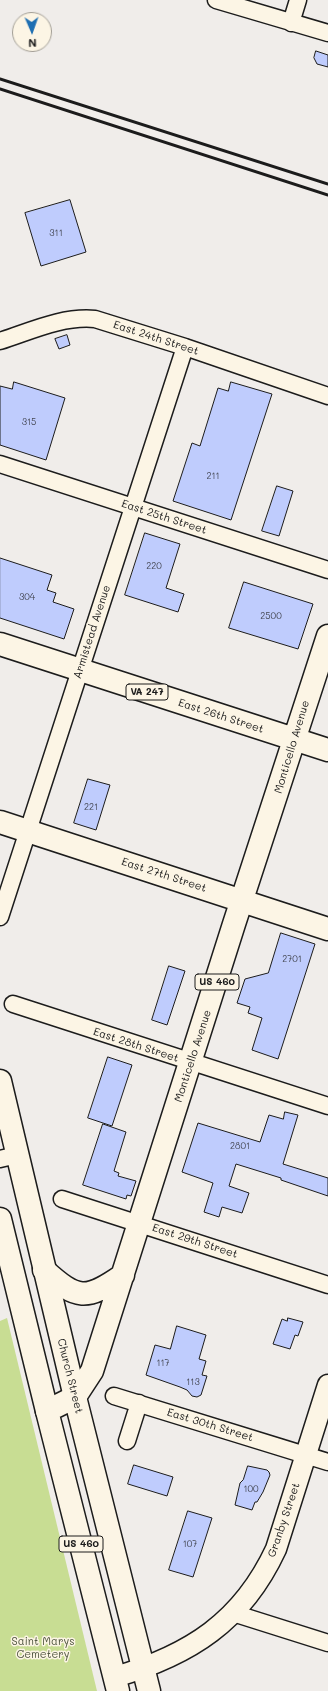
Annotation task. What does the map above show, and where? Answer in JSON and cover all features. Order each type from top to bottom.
[{"type":"main road","name":"Monticello Avenue","points":[[75,1397],[92,1371],[328,636]]},
{"type":"main road","name":"East 26th Street","points":[[0,644],[328,750]]},
{"type":"main road","name":"East 27th Street","points":[[0,822],[328,929]]},
{"type":"main road","name":"Church Street","points":[[0,1081],[8,1157],[44,1270],[143,1669]]},
{"type":"main road","points":[[0,1219],[47,1411],[75,1397]]},
{"type":"main road","points":[[44,1270],[64,1288],[84,1294],[107,1286],[123,1274]]},
{"type":"main road","name":"US 460","points":[[47,1411],[116,1684]]},
{"type":"main road","name":"US 460","points":[[143,1669],[148,1691]]},
{"type":"street","points":[[216,0],[328,33]]},
{"type":"street","points":[[291,23],[298,0]]},
{"type":"street","name":"East 24th Street","points":[[0,341],[64,320],[80,318],[95,319],[185,347],[328,396]]},
{"type":"street","name":"Armistead Avenue","points":[[0,917],[132,506],[185,347]]},
{"type":"street","name":"East 24th Street","points":[[309,390],[328,387]]},
{"type":"street","name":"East 25th Street","points":[[0,464],[328,570]]},
{"type":"street","name":"East 28th Street","points":[[13,1004],[191,1063],[328,1106]]},
{"type":"street","name":"East 29th Street","points":[[62,1199],[328,1285]]},
{"type":"street","name":"Granby Street","points":[[116,1684],[143,1669],[172,1657],[215,1629],[233,1613],[265,1572],[276,1549],[328,1385]]},
{"type":"street","name":"East 30th Street","points":[[114,1396],[328,1462]]},
{"type":"street","points":[[127,1441],[139,1403]]},
{"type":"street","points":[[233,1613],[328,1643]]},
{"type":"green space","name":"Saint Marys Cemetery","points":[[7,1318],[97,1691],[0,1691],[0,1321]]},
{"type":"building","points":[[316,51],[328,55],[328,67],[317,64],[314,58]]},
{"type":"building","points":[[70,200],[86,252],[41,266],[25,213]]},
{"type":"building","points":[[67,335],[70,345],[59,349],[55,339]]},
{"type":"building","points":[[14,382],[65,398],[46,460],[0,445],[0,386],[12,389]]},
{"type":"building","points":[[231,382],[272,394],[231,520],[173,501],[192,443],[200,446],[218,388],[228,391]]},
{"type":"building","points":[[277,486],[293,491],[279,536],[262,531]]},
{"type":"building","points":[[145,533],[180,544],[166,588],[184,594],[178,612],[125,595]]},
{"type":"building","points":[[0,558],[52,575],[47,590],[56,593],[53,602],[74,609],[64,639],[0,618]]},
{"type":"building","points":[[244,582],[313,604],[298,649],[229,628]]},
{"type":"building","points":[[88,779],[110,785],[96,830],[74,823]]},
{"type":"building","points":[[281,933],[315,944],[278,1059],[252,1050],[262,1018],[248,1013],[250,1007],[237,1003],[245,979],[268,973]]},
{"type":"building","points":[[169,966],[185,971],[167,1025],[152,1020]]},
{"type":"building","points":[[108,1057],[132,1065],[112,1126],[88,1118]]},
{"type":"building","points":[[285,1112],[298,1115],[283,1164],[328,1178],[328,1196],[281,1180],[281,1178],[236,1164],[229,1186],[249,1193],[242,1213],[222,1207],[219,1217],[204,1212],[213,1183],[182,1172],[198,1123],[260,1142],[269,1115],[283,1119]]},
{"type":"building","points":[[103,1124],[126,1132],[114,1171],[119,1173],[118,1176],[136,1181],[131,1196],[127,1195],[126,1199],[83,1185]]},
{"type":"building","points":[[288,1318],[303,1322],[298,1336],[295,1335],[290,1349],[273,1344],[282,1319],[287,1321]]},
{"type":"building","points":[[177,1326],[206,1335],[199,1359],[206,1361],[202,1375],[207,1376],[201,1395],[197,1397],[192,1396],[187,1390],[146,1375],[155,1345],[170,1349]]},
{"type":"building","points":[[134,1465],[173,1477],[167,1496],[128,1484]]},
{"type":"building","points":[[248,1466],[267,1470],[270,1475],[263,1492],[257,1502],[255,1502],[252,1510],[235,1505],[240,1483],[243,1480]]},
{"type":"building","points":[[188,1511],[212,1518],[193,1577],[169,1570]]},
{"type":"railway","points":[[0,79],[328,184]]},
{"type":"railway","points":[[0,89],[328,195]]}]
